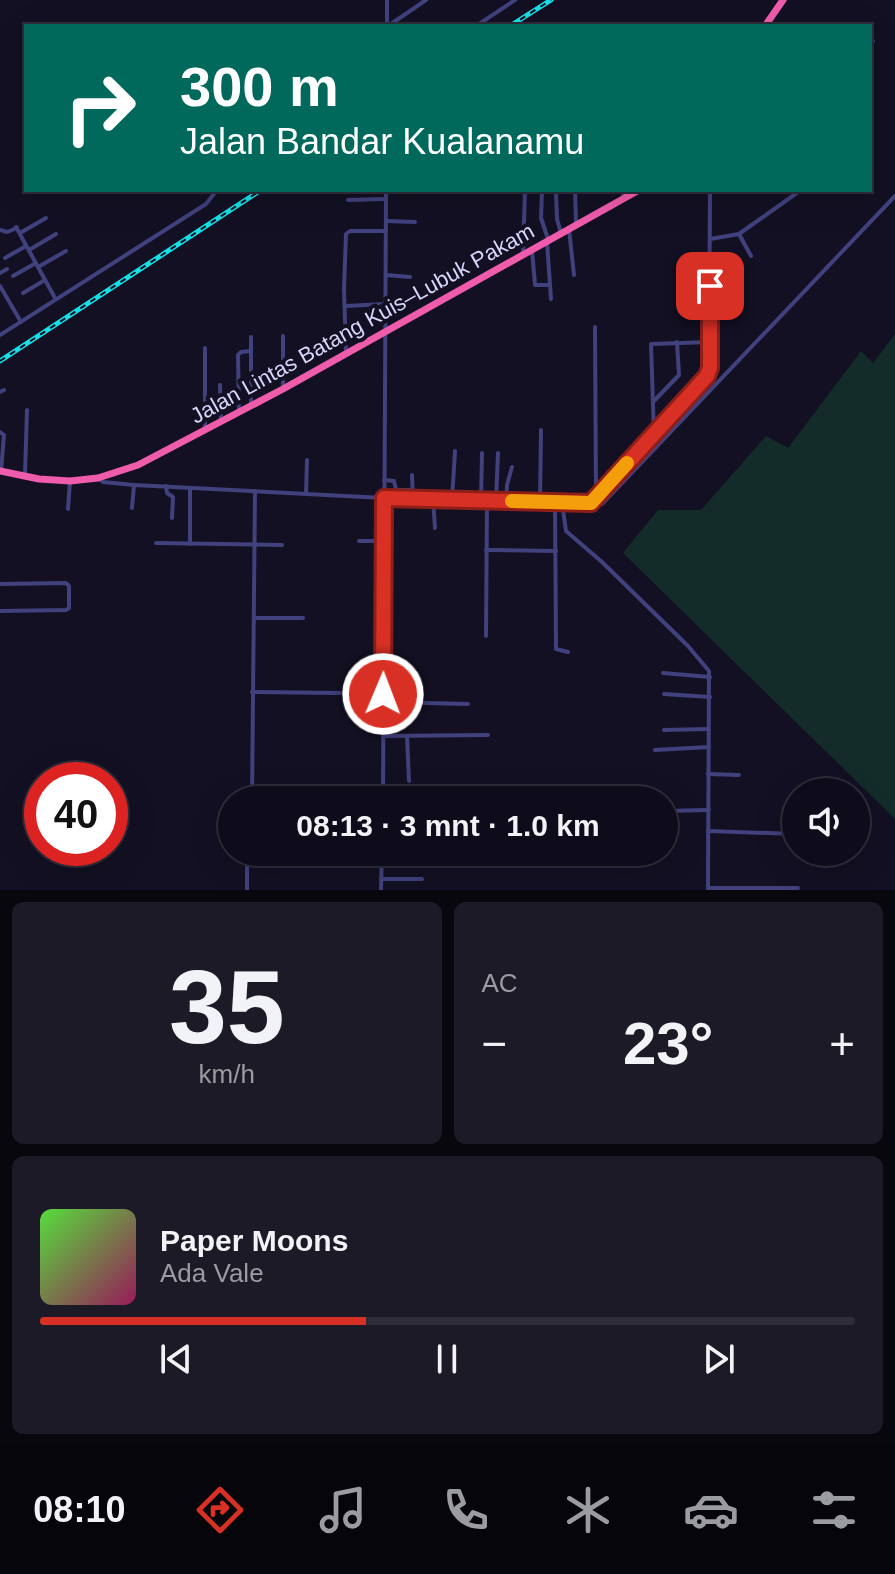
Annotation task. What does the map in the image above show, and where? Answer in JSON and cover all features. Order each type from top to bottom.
[{"type":"highway","points":[[766,24],[783,0]]},
{"type":"highway","name":"Jalan Lintas Batang Kuis–Lubuk Pakam","points":[[0,471],[25,477],[70,481],[98,478],[138,465],[239,414],[561,234],[624,194]]},
{"type":"street","points":[[387,0],[387,24]]},
{"type":"street","points":[[390,24],[426,0]]},
{"type":"street","points":[[479,24],[515,0]]},
{"type":"street","points":[[0,334],[206,204],[215,192]]},
{"type":"street","points":[[383,786],[386,192]]},
{"type":"street","points":[[523,255],[525,192]]},
{"type":"street","points":[[542,192],[541,218],[548,241],[551,299]]},
{"type":"street","points":[[556,192],[561,234]]},
{"type":"street","points":[[574,275],[575,192]]},
{"type":"street","points":[[591,503],[707,376],[710,368],[710,192]]},
{"type":"street","points":[[710,239],[739,234],[798,192]]},
{"type":"street","points":[[98,478],[103,482],[134,485],[306,494],[602,504],[895,196]]},
{"type":"street","points":[[348,200],[386,199]]},
{"type":"street","points":[[0,230],[7,232],[46,218]]},
{"type":"street","points":[[386,221],[415,222]]},
{"type":"street","points":[[17,229],[55,299]]},
{"type":"street","points":[[346,353],[344,289],[347,232],[386,231]]},
{"type":"street","points":[[5,258],[56,234]]},
{"type":"street","points":[[739,234],[751,256]]},
{"type":"street","points":[[532,250],[535,285],[550,285]]},
{"type":"street","points":[[13,276],[66,251]]},
{"type":"street","points":[[0,273],[7,269]]},
{"type":"street","points":[[386,275],[410,277]]},
{"type":"street","points":[[23,293],[45,280]]},
{"type":"street","points":[[0,286],[21,322]]},
{"type":"street","points":[[346,306],[385,304]]},
{"type":"street","points":[[595,327],[596,496]]},
{"type":"street","points":[[283,336],[283,389]]},
{"type":"street","points":[[251,337],[251,407]]},
{"type":"street","points":[[653,402],[679,375],[677,342]]},
{"type":"street","points":[[654,435],[651,344],[710,342]]},
{"type":"street","points":[[205,348],[205,431]]},
{"type":"street","points":[[239,414],[238,355],[251,351]]},
{"type":"street","points":[[220,385],[221,422]]},
{"type":"street","points":[[25,477],[27,410]]},
{"type":"street","points":[[540,502],[541,430]]},
{"type":"street","points":[[0,432],[4,435],[0,471]]},
{"type":"street","points":[[452,500],[455,451]]},
{"type":"street","points":[[482,453],[486,636]]},
{"type":"street","points":[[496,501],[498,453]]},
{"type":"street","points":[[306,494],[307,460]]},
{"type":"street","points":[[506,501],[512,467]]},
{"type":"street","points":[[412,475],[413,499]]},
{"type":"street","points":[[384,480],[393,480],[396,490],[413,490]]},
{"type":"street","points":[[68,509],[70,481]]},
{"type":"street","points":[[132,508],[134,485]]},
{"type":"street","points":[[166,486],[167,493],[173,497],[172,518]]},
{"type":"street","points":[[190,488],[190,544]]},
{"type":"street","points":[[403,490],[403,499]]},
{"type":"street","points":[[252,786],[255,491]]},
{"type":"street","points":[[433,499],[435,528]]},
{"type":"street","points":[[558,503],[556,649],[568,652]]},
{"type":"street","points":[[558,503],[566,531],[602,562],[707,667],[710,677],[708,889],[798,888]]},
{"type":"street","points":[[556,518],[562,518]]},
{"type":"street","points":[[359,541],[384,541]]},
{"type":"street","points":[[156,543],[282,545]]},
{"type":"street","points":[[486,550],[556,551]]},
{"type":"street","points":[[0,584],[66,583],[70,599],[66,610],[0,611]]},
{"type":"street","points":[[253,618],[303,618]]},
{"type":"street","points":[[663,673],[710,677]]},
{"type":"street","points":[[252,692],[340,693]]},
{"type":"street","points":[[664,694],[710,697]]},
{"type":"street","points":[[382,702],[468,704]]},
{"type":"street","points":[[664,730],[709,729]]},
{"type":"street","points":[[383,736],[488,735]]},
{"type":"street","points":[[407,736],[409,781]]},
{"type":"street","points":[[655,750],[709,747]]},
{"type":"street","points":[[708,774],[739,775]]},
{"type":"street","points":[[678,811],[709,810]]},
{"type":"street","points":[[708,831],[782,834]]},
{"type":"street","points":[[247,866],[247,890]]},
{"type":"street","points":[[381,866],[381,890]]},
{"type":"street","points":[[381,879],[422,879]]},
{"type":"green space","points":[[895,334],[895,819],[870,795],[870,778],[853,778],[623,553],[658,510],[701,510],[766,436],[788,448],[861,351],[873,363]]},
{"type":"railway","points":[[513,24],[551,0]]},
{"type":"railway","points":[[0,361],[258,192]]},
{"type":"slow traffic","points":[[512,501],[591,503],[627,463]]},
{"type":"route","points":[[383,694],[384,498],[591,503],[707,376],[710,368],[710,286]]}]
